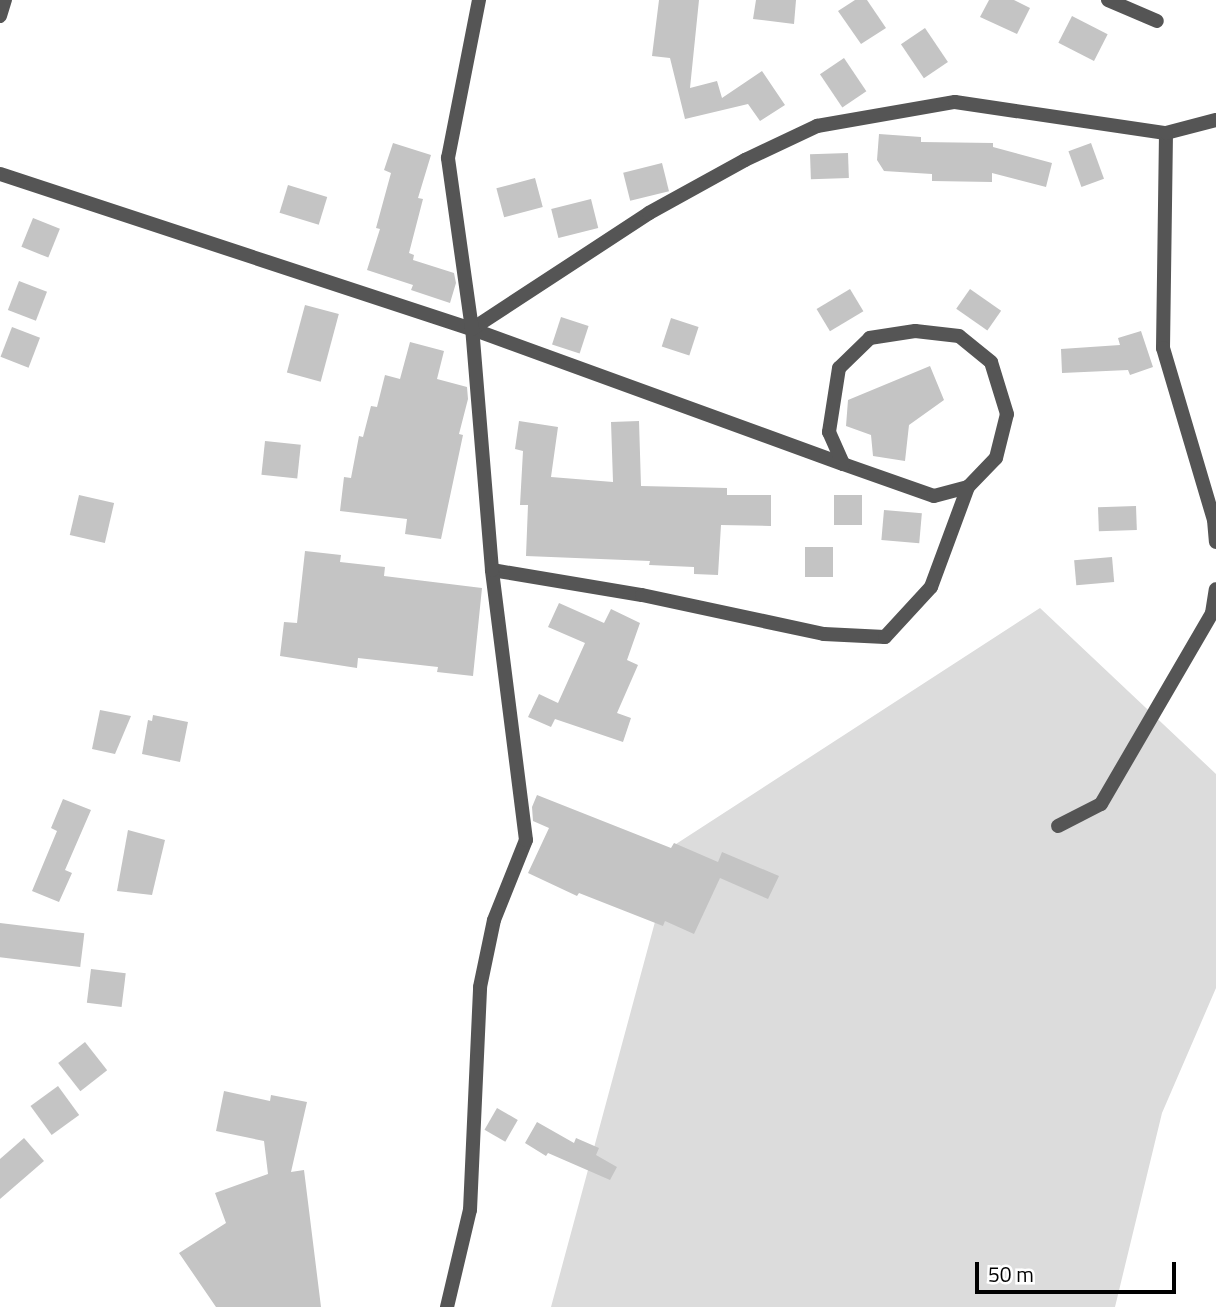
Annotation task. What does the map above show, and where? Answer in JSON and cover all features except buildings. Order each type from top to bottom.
[{"type":"street","points":[[0,16],[5,0]]},
{"type":"street","points":[[447,1307],[470,1210],[480,987],[494,920],[526,841],[492,570],[472,329],[448,158],[479,0]]},
{"type":"street","points":[[1108,0],[1157,21]]},
{"type":"street","points":[[472,329],[649,213],[745,160],[817,126],[955,103],[1166,133],[1216,120]]},
{"type":"street","points":[[1166,133],[1163,348],[1214,520],[1216,542]]},
{"type":"street","points":[[0,174],[472,329],[934,496],[968,487]]},
{"type":"street","points":[[492,570],[630,592],[824,634],[885,637],[931,587],[968,487],[996,458],[1007,414],[991,362],[960,336],[915,331],[870,338],[839,368],[829,432],[843,464]]},
{"type":"street","points":[[1058,826],[1101,804],[1212,613],[1216,589]]},
{"type":"shaded area","points":[[1040,608],[1216,774],[1216,988],[1162,1113],[1115,1307],[551,1307],[676,844]]}]
